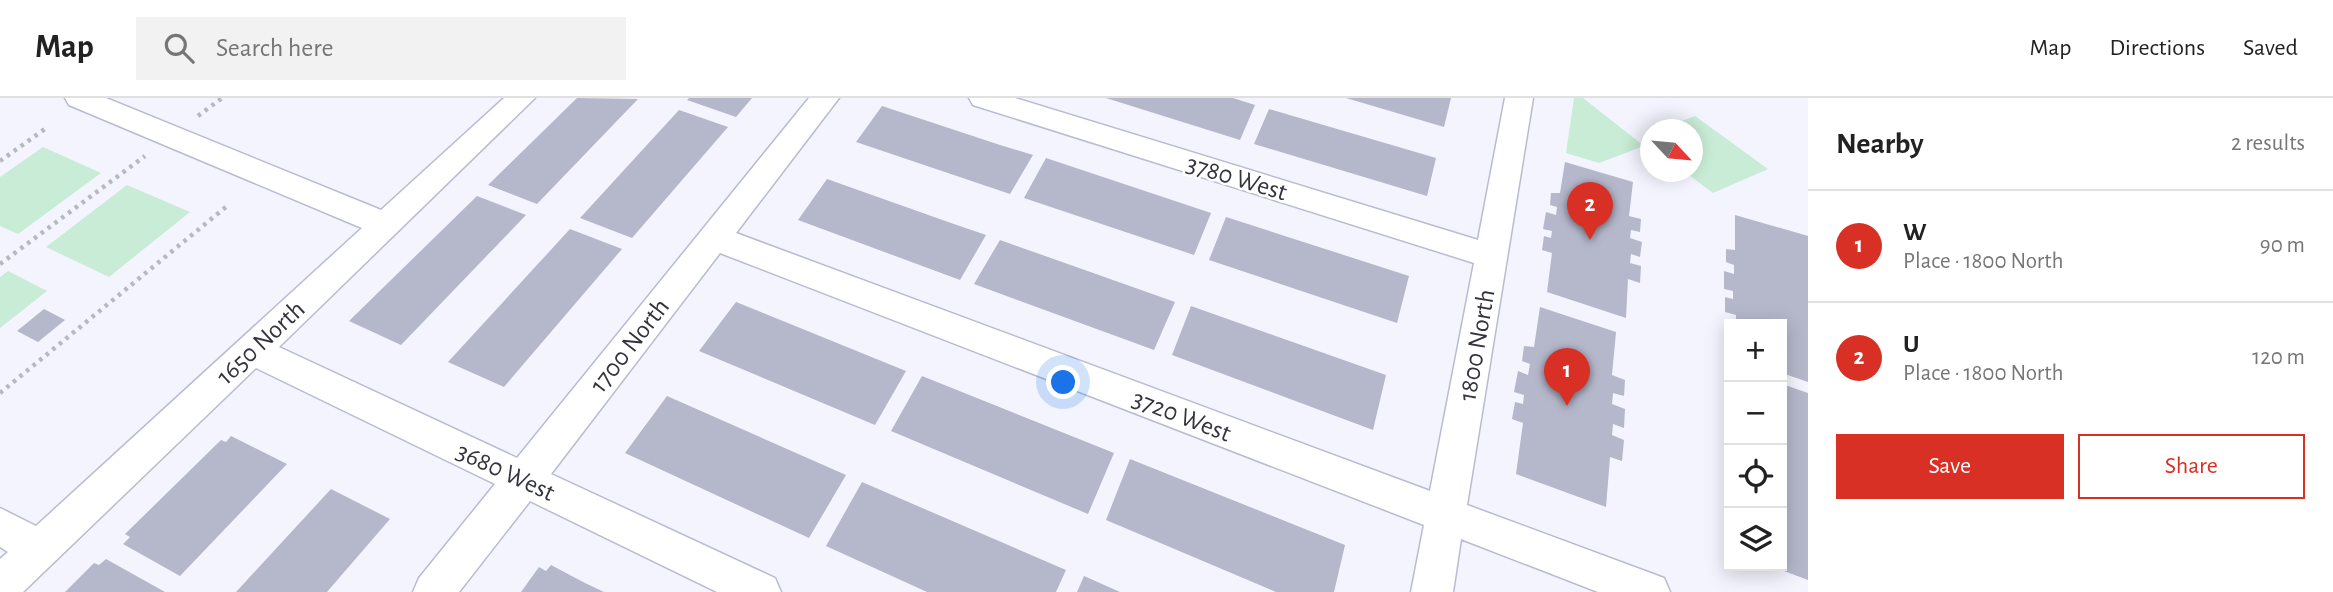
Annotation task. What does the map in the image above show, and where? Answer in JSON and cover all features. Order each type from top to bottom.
[{"type":"street","points":[[79,98],[386,225]]},
{"type":"street","name":"1650 North","points":[[0,586],[521,98]]},
{"type":"street","name":"1700 North","points":[[434,592],[825,98]]},
{"type":"street","name":"3780 West","points":[[983,98],[1491,256]]},
{"type":"street","name":"1800 North","points":[[1433,592],[1519,98]]},
{"type":"street","name":"3720 West","points":[[715,237],[1649,592]]},
{"type":"street","name":"3680 West","points":[[252,350],[760,592]]},
{"type":"street","points":[[0,526],[39,549]]},
{"type":"path","points":[[195,118],[222,98]]},
{"type":"path","points":[[0,161],[46,129]]},
{"type":"path","points":[[0,264],[150,152]]},
{"type":"path","points":[[0,393],[228,206]]},
{"type":"green space","points":[[1574,98],[1583,98],[1640,143],[1640,148],[1599,163],[1566,153]]},
{"type":"green space","points":[[1703,122],[1768,169],[1713,193],[1698,182],[1703,182]]},
{"type":"green space","points":[[43,147],[101,173],[18,234],[0,226],[0,177]]},
{"type":"green space","points":[[127,185],[190,212],[109,277],[46,247]]},
{"type":"green space","points":[[8,271],[47,291],[0,328],[0,277]]},
{"type":"building","points":[[577,98],[638,99],[537,204],[488,185]]},
{"type":"building","points":[[752,98],[736,117],[687,100]]},
{"type":"building","points":[[1106,98],[1233,98],[1255,105],[1240,140]]},
{"type":"building","points":[[1346,98],[1451,98],[1444,127]]},
{"type":"building","points":[[882,106],[1033,155],[1010,194],[856,142]]},
{"type":"building","points":[[1269,109],[1436,158],[1427,196],[1254,144]]},
{"type":"building","points":[[679,110],[728,127],[632,238],[580,218]]},
{"type":"building","points":[[1046,158],[1211,213],[1194,255],[1024,198]]},
{"type":"building","points":[[1565,162],[1633,182],[1629,216],[1641,219],[1640,232],[1631,230],[1630,238],[1642,242],[1640,257],[1631,254],[1630,263],[1641,266],[1640,283],[1628,279],[1626,318],[1547,292],[1552,253],[1542,250],[1544,236],[1551,238],[1552,231],[1543,229],[1546,212],[1556,215],[1557,207],[1550,205],[1551,193],[1560,193]]},
{"type":"building","points":[[827,179],[986,235],[960,280],[798,220]]},
{"type":"building","points":[[477,196],[526,215],[401,345],[349,321]]},
{"type":"building","points":[[1735,215],[1808,236],[1808,382],[1787,375],[1787,319],[1736,319],[1736,315],[1725,312],[1725,297],[1733,299],[1733,291],[1724,289],[1724,271],[1734,274],[1734,265],[1726,262],[1726,249],[1735,250]]},
{"type":"building","points":[[1226,217],[1409,276],[1397,323],[1209,260]]},
{"type":"building","points":[[570,229],[622,249],[504,387],[448,362]]},
{"type":"building","points":[[1000,240],[1175,302],[1154,350],[974,284]]},
{"type":"building","points":[[736,302],[906,371],[875,425],[699,351]]},
{"type":"building","points":[[1191,306],[1386,375],[1373,430],[1172,355]]},
{"type":"building","points":[[1540,307],[1616,332],[1612,375],[1625,380],[1624,396],[1613,393],[1612,404],[1625,409],[1624,428],[1613,424],[1612,435],[1624,440],[1622,461],[1610,457],[1606,507],[1516,474],[1523,423],[1512,419],[1515,402],[1523,404],[1524,395],[1514,392],[1518,371],[1528,375],[1530,364],[1522,361],[1524,346],[1534,347]]},
{"type":"building","points":[[44,309],[65,320],[38,342],[17,331]]},
{"type":"building","points":[[922,376],[1114,453],[1088,514],[891,431]]},
{"type":"building","points":[[1787,386],[1808,393],[1808,580],[1784,571],[1787,571]]},
{"type":"building","points":[[667,396],[846,475],[809,538],[625,453]]},
{"type":"building","points":[[231,436],[287,464],[180,576],[123,544],[130,537],[125,534],[221,440],[226,442]]},
{"type":"building","points":[[1130,459],[1345,545],[1334,592],[1276,592],[1106,520]]},
{"type":"building","points":[[862,482],[1066,570],[1056,592],[927,592],[826,546]]},
{"type":"building","points":[[331,489],[390,519],[327,592],[236,592]]},
{"type":"building","points":[[106,559],[165,592],[65,592],[94,563],[99,565]]},
{"type":"building","points":[[551,565],[604,592],[521,592],[539,567],[546,571]]},
{"type":"building","points":[[1084,576],[1120,592],[1077,592]]},
{"type":"place","name":"U","points":[[1590,240]]},
{"type":"place","name":"W","points":[[1567,406]]}]
